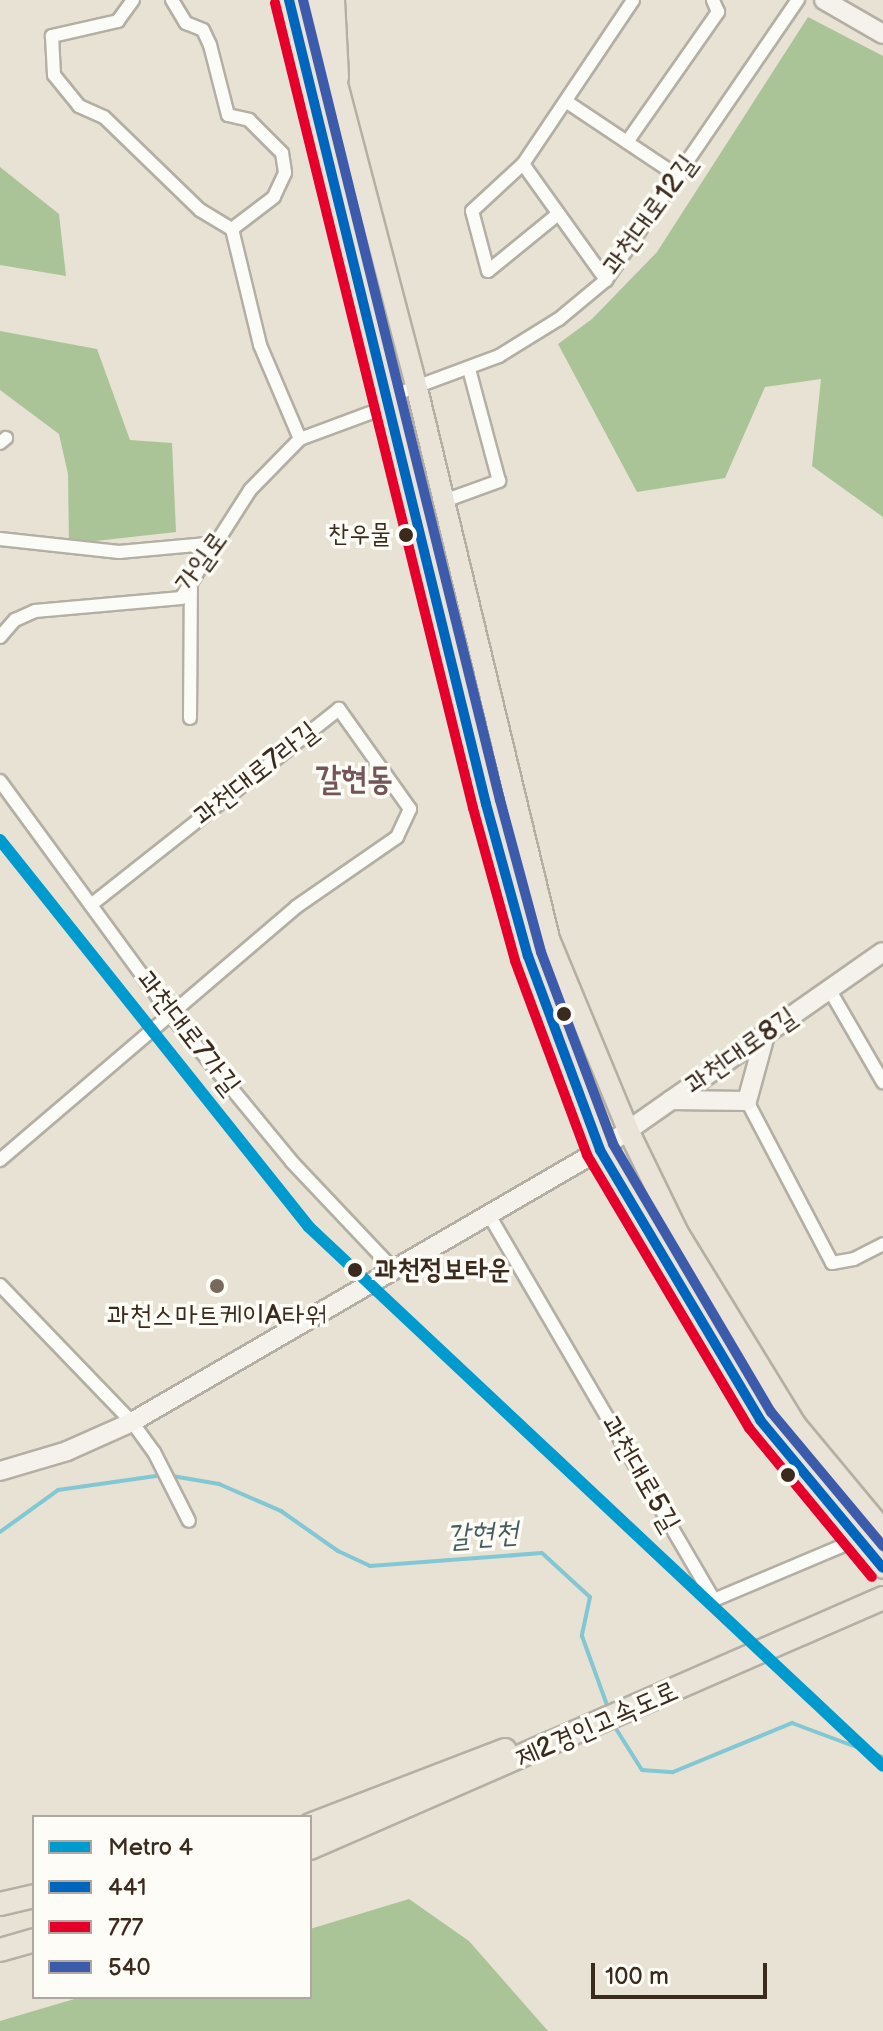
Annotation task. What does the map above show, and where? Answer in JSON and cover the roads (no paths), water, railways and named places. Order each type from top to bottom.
[{"type":"highway","points":[[333,0],[337,77]]},
{"type":"highway","name":"제2경인고속도로","points":[[312,1847],[883,1583]]},
{"type":"highway","name":"제2경인고속도로","points":[[312,1824],[516,1753],[883,1598]]},
{"type":"highway","points":[[0,1904],[32,1896]]},
{"type":"highway","points":[[0,1950],[32,1941]]},
{"type":"main road","points":[[289,0],[386,398],[528,956],[600,1150],[760,1420],[856,1540],[883,1568]]},
{"type":"main road","points":[[315,0],[417,389],[549,939],[628,1130],[678,1233],[795,1424],[883,1530]]},
{"type":"street","points":[[133,0],[118,21],[52,36],[54,75],[79,106],[104,117],[200,210],[232,229],[260,345],[300,439]]},
{"type":"street","points":[[172,0],[186,23],[207,38],[228,115],[249,120],[282,153],[285,173],[274,197],[232,229]]},
{"type":"street","points":[[558,214],[488,271],[472,211],[523,164],[633,0]]},
{"type":"street","points":[[627,142],[718,12],[713,0]]},
{"type":"street","name":"과천대로12길","points":[[386,398],[469,369],[559,319],[606,280],[798,0]]},
{"type":"street","points":[[824,0],[883,34]]},
{"type":"street","points":[[567,102],[679,177]]},
{"type":"street","points":[[523,164],[606,280]]},
{"type":"street","points":[[444,501],[499,481],[469,369]]},
{"type":"street","name":"가일로","points":[[0,637],[15,620],[35,611],[172,600],[191,588],[250,490],[300,439],[370,413]]},
{"type":"street","points":[[0,539],[119,552],[218,543]]},
{"type":"street","points":[[190,718],[191,588]]},
{"type":"street","name":"과천대로7라길","points":[[91,905],[339,709],[410,809],[397,837],[296,907],[171,1015]]},
{"type":"street","name":"과천대로7가길","points":[[0,781],[171,1015],[292,1162],[394,1270]]},
{"type":"street","name":"과천대로8길","points":[[0,1471],[67,1451],[132,1422],[600,1150],[883,952]]},
{"type":"street","points":[[829,989],[883,1082]]},
{"type":"street","points":[[0,1160],[171,1015]]},
{"type":"street","points":[[765,1035],[747,1101],[832,1263],[854,1259],[883,1244]]},
{"type":"street","points":[[671,1100],[747,1101]]},
{"type":"street","name":"과천대로5길","points":[[489,1215],[714,1600],[856,1540]]},
{"type":"street","points":[[0,1285],[132,1422],[154,1452],[189,1521]]},
{"type":"waterway","name":"갈현천","points":[[0,1532],[58,1490],[163,1475]]},
{"type":"waterway","name":"갈현천","points":[[172,1476],[219,1484],[281,1511],[338,1551],[370,1566],[542,1553],[590,1597],[582,1636],[608,1708]]},
{"type":"waterway","name":"갈현천","points":[[613,1724],[642,1770],[673,1772],[792,1723],[883,1757]]},
{"type":"metro line","name":"4","points":[[0,840],[309,1227],[883,1766]]},
{"type":"place","name":"찬우물","points":[[406,535]]},
{"type":"place","name":"과천정보타운","points":[[355,1270]]},
{"type":"place","name":"과천스마트케이A타워","points":[[217,1286]]},
{"type":"district","name":"갈현동","points":[[354,780]]}]
